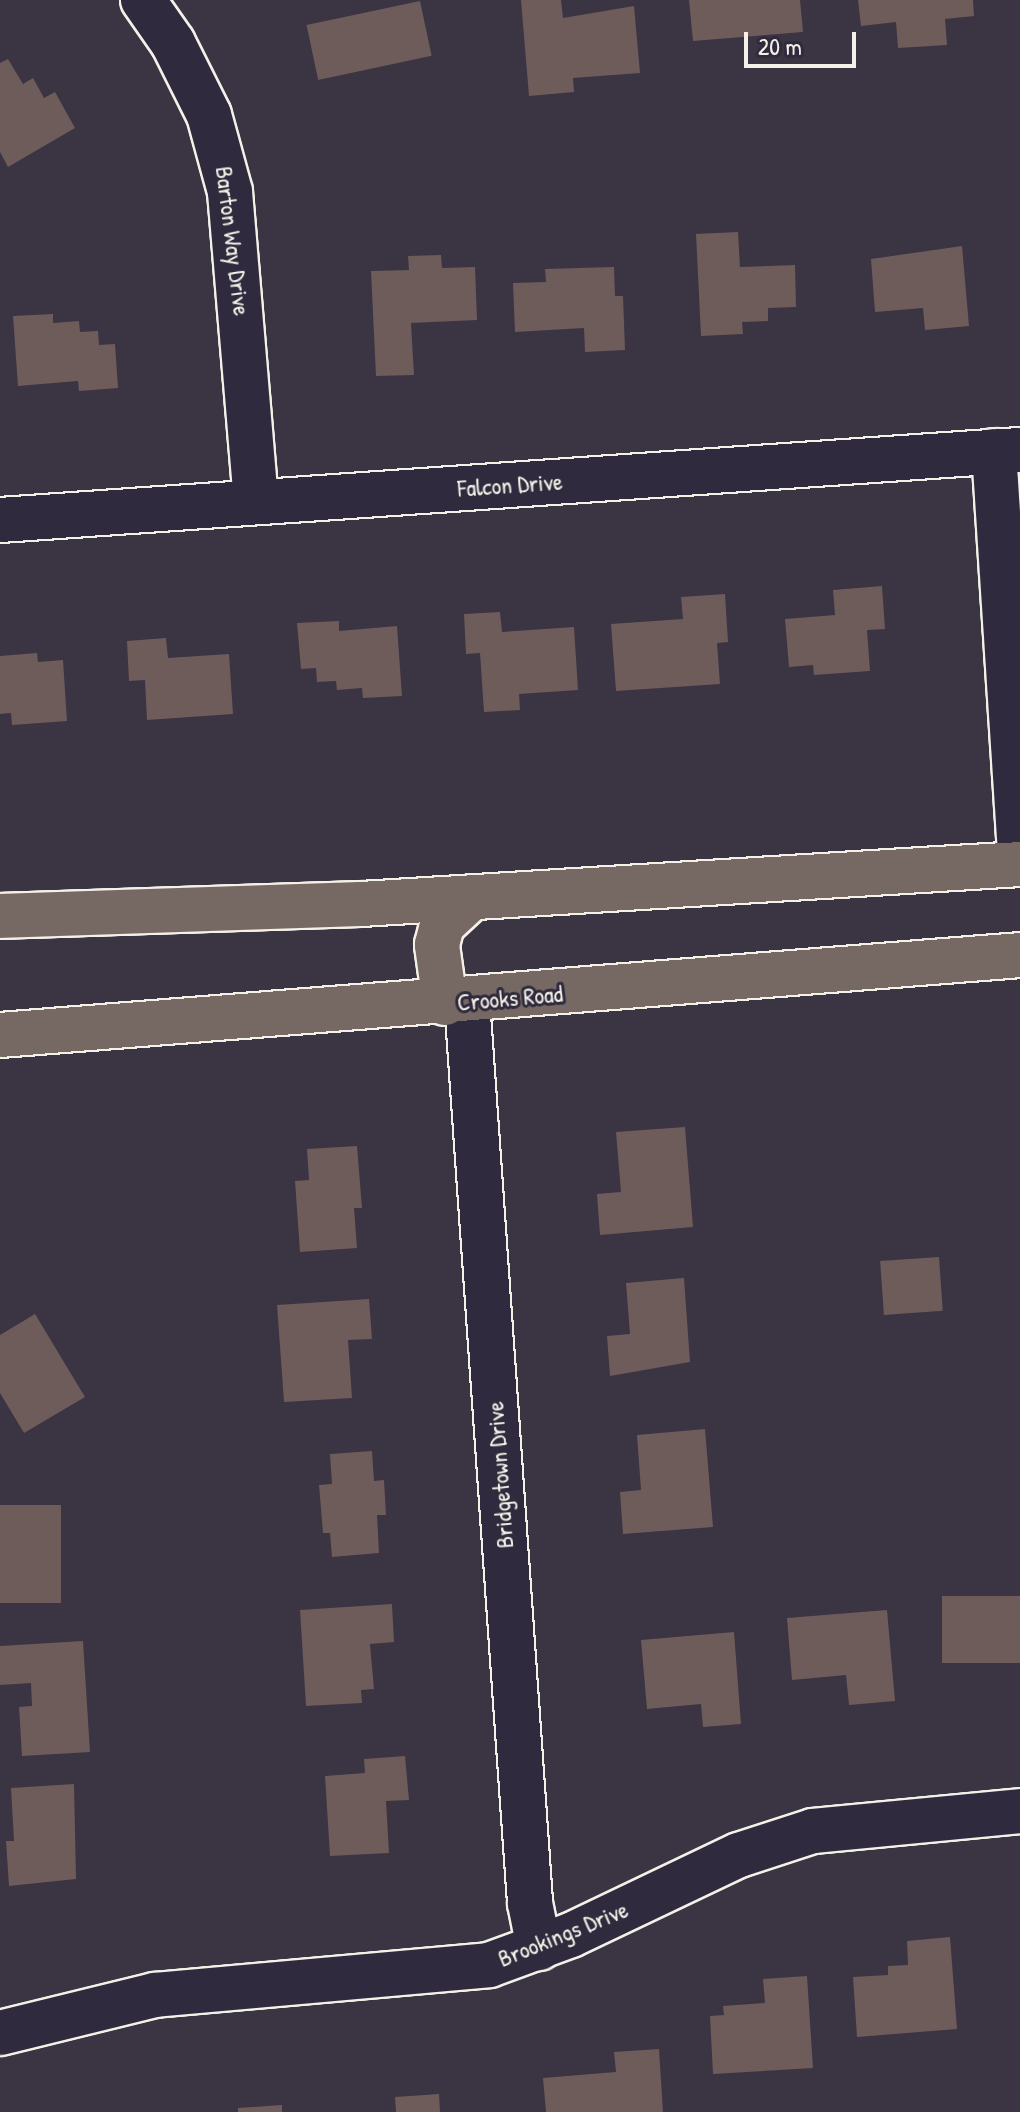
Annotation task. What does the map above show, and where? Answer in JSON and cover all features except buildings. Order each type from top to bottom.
[{"type":"main road","points":[[0,916],[472,897],[1020,864]]},
{"type":"main road","points":[[456,1002],[437,945],[442,925],[472,897]]},
{"type":"main road","name":"Crooks Road","points":[[0,1035],[456,1002],[1020,955]]},
{"type":"street","name":"Barton Way Drive","points":[[143,0],[173,43],[209,115],[230,192],[256,502]]},
{"type":"street","name":"Falcon Drive","points":[[0,520],[1007,450]]},
{"type":"street","points":[[1007,450],[1020,856]]},
{"type":"street","name":"Bridgetown Drive","points":[[456,1002],[530,1903],[539,1948]]},
{"type":"street","name":"Brookings Drive","points":[[0,2033],[155,1995],[447,1972],[539,1948],[739,1855],[801,1835],[863,1823],[1020,1811]]}]
